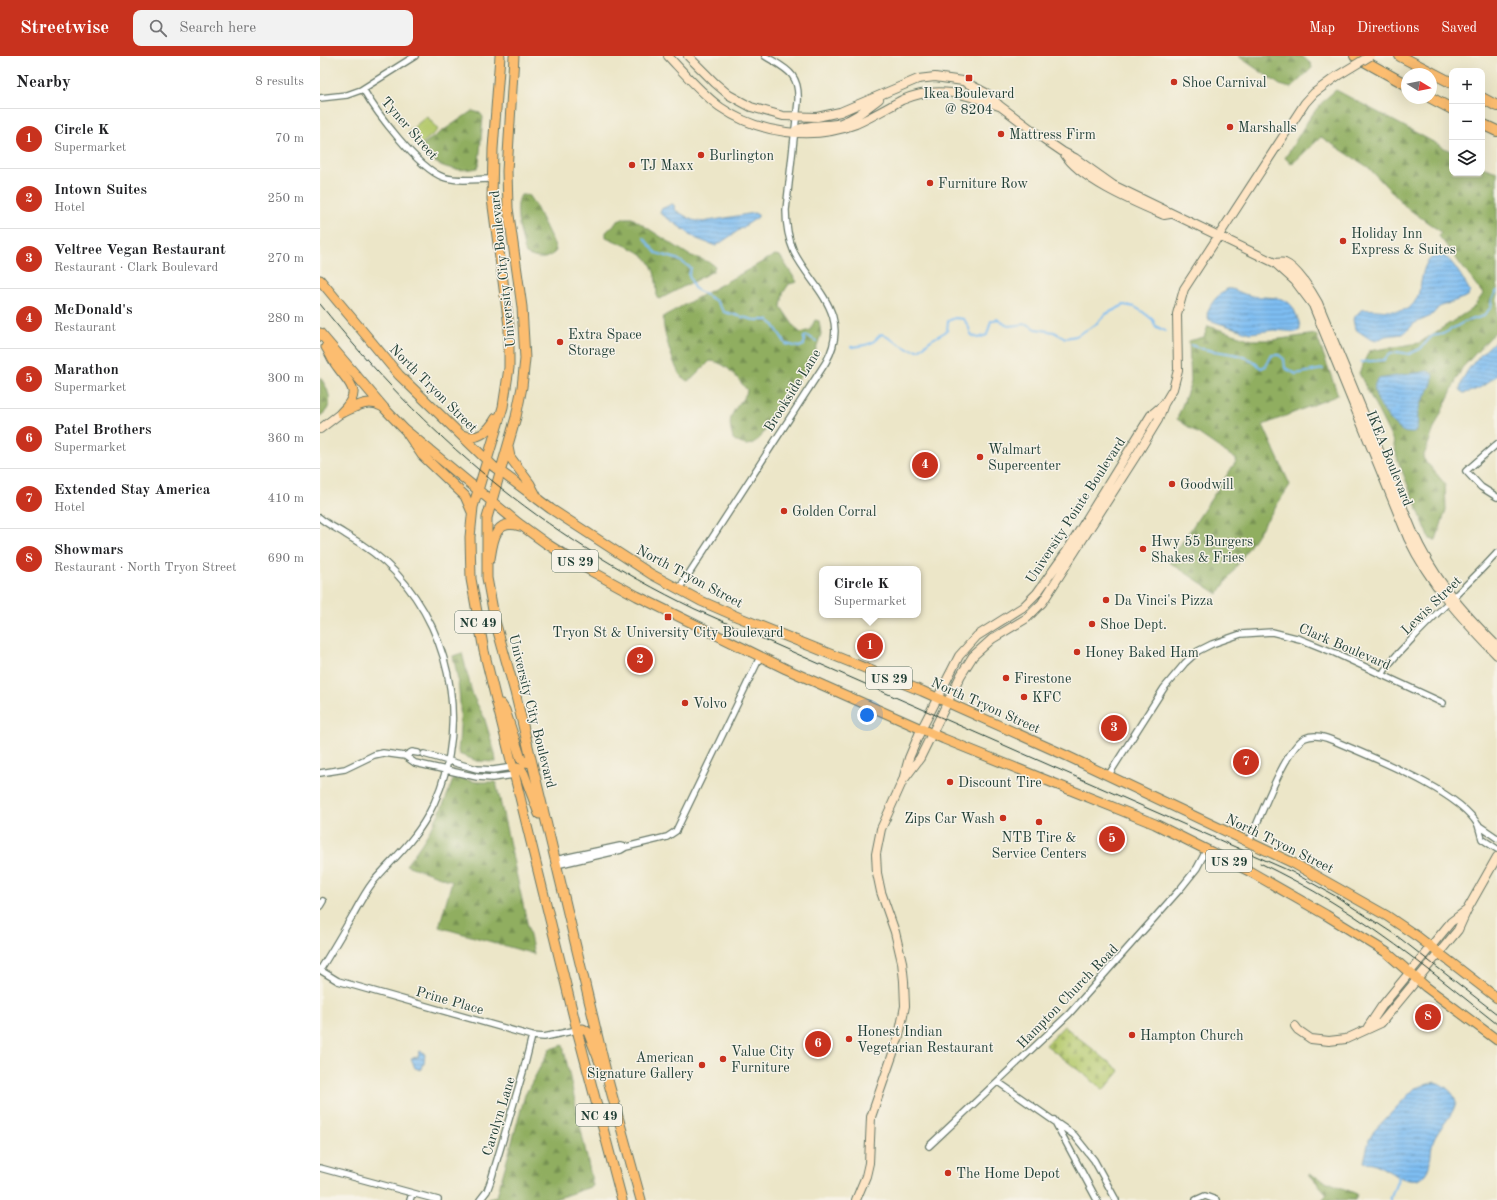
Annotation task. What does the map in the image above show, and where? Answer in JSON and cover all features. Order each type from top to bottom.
[{"type":"highway","points":[[1355,56],[1401,82]]},
{"type":"highway","points":[[1400,56],[1449,81]]},
{"type":"highway","points":[[1485,100],[1497,106]]},
{"type":"highway","points":[[1437,101],[1449,107]]},
{"type":"highway","points":[[1485,125],[1497,131]]},
{"type":"main road","name":"University City Boulevard","points":[[500,56],[492,179],[494,221],[507,312],[510,347],[508,376],[503,407],[477,491],[472,515],[470,553],[473,593],[495,694],[577,1030],[622,1200]]},
{"type":"main road","name":"University City Boulevard","points":[[514,56],[507,171],[508,208],[522,307],[525,359],[520,402],[508,446],[490,501],[486,530],[487,578],[495,621],[532,763],[609,1084],[641,1200]]},
{"type":"main road","name":"North Tryon Street","points":[[320,280],[399,375],[458,433],[500,471],[542,503],[619,554],[679,590],[738,617],[937,698],[947,704],[1108,776],[1293,863],[1393,920],[1431,947],[1497,998]]},
{"type":"main road","points":[[320,334],[404,429],[426,445],[490,501]]},
{"type":"main road","points":[[320,334],[336,366],[349,380],[353,387],[350,402],[341,413]]},
{"type":"main road","points":[[341,413],[368,402],[377,404],[384,408]]},
{"type":"main road","points":[[458,433],[470,437],[477,437],[484,434],[493,424],[503,407]]},
{"type":"main road","name":"NC 49","points":[[404,429],[422,455],[464,496],[471,508],[472,515]]},
{"type":"main road","points":[[508,446],[510,457],[542,503]]},
{"type":"main road","name":"US 29","points":[[490,501],[523,527],[582,566],[637,596],[760,657],[932,734],[1139,817],[1207,849],[1249,871],[1339,922],[1386,952],[1497,1040]]},
{"type":"main road","points":[[487,578],[490,557],[498,529],[506,524],[523,527]]},
{"type":"main road","points":[[495,694],[505,710],[521,759],[525,762],[532,763]]},
{"type":"main road","points":[[514,771],[521,769],[524,774],[540,818],[550,838]]},
{"type":"main road","points":[[577,1030],[583,1029],[588,1032],[609,1084]]},
{"type":"street","points":[[320,98],[347,95],[363,89],[415,56]]},
{"type":"street","name":"IKEA Boulevard","points":[[668,56],[697,86],[728,112],[758,125],[780,131],[795,133],[822,132],[848,126],[911,97],[930,92],[965,94],[1000,106]]},
{"type":"street","name":"IKEA Boulevard","points":[[688,56],[719,87],[740,102],[772,114],[797,117],[817,117],[840,112],[913,80],[942,77],[963,81],[991,96],[1000,106],[1063,152],[1072,163],[1112,192],[1164,215],[1170,214],[1218,235],[1275,263],[1295,281],[1313,306],[1417,542],[1432,570],[1468,626],[1497,655]]},
{"type":"street","name":"Brookside Lane","points":[[679,590],[815,379],[832,349],[834,327],[830,308],[823,293],[798,258],[788,234],[786,210],[797,117],[798,94],[796,80],[786,69],[765,56]]},
{"type":"street","name":"University Pointe Boulevard","points":[[903,780],[916,765],[964,669],[978,650],[992,639],[1020,624],[1042,603],[1158,420],[1164,404],[1173,389],[1178,370],[1177,319],[1181,296],[1218,235],[1305,103],[1314,93],[1336,76],[1370,56]]},
{"type":"street","points":[[930,92],[937,87],[942,77]]},
{"type":"street","name":"Tyner Street","points":[[363,89],[374,106],[402,142],[420,163],[430,170],[449,178],[492,179]]},
{"type":"street","points":[[795,133],[802,128],[828,126],[846,121],[861,113],[889,91]]},
{"type":"street","name":"University Pointe Boulevard","points":[[903,780],[909,758],[921,729],[954,665],[968,645],[999,621],[1028,603],[1037,593],[1067,551],[1151,415],[1164,404]]},
{"type":"street","points":[[320,429],[341,413]]},
{"type":"street","points":[[1497,444],[1466,471],[1482,488],[1497,497]]},
{"type":"street","points":[[320,518],[382,559],[407,585],[425,611],[437,637],[450,682],[453,722],[446,769],[440,789],[427,817],[410,843],[366,892],[320,970]]},
{"type":"street","name":"Lewis Street","points":[[1382,675],[1387,666],[1450,600],[1468,585],[1497,553]]},
{"type":"street","name":"IKEA Boulevard","points":[[1450,600],[1497,646]]},
{"type":"street","name":"Clark Boulevard","points":[[1108,776],[1176,672],[1193,655],[1224,639],[1251,633],[1286,634],[1312,643],[1443,703]]},
{"type":"street","points":[[555,862],[622,850],[670,836],[676,831],[760,657]]},
{"type":"street","points":[[1249,842],[1290,753],[1303,739],[1315,736],[1324,737],[1337,742],[1424,782],[1463,809],[1478,825],[1497,838]]},
{"type":"street","points":[[405,756],[412,752],[418,753]]},
{"type":"street","points":[[320,773],[345,769],[374,755],[383,753],[405,756],[415,763],[487,778],[514,771]]},
{"type":"street","points":[[424,754],[486,770],[514,771]]},
{"type":"street","points":[[856,1200],[866,1176],[869,1163],[871,1117],[899,1036],[904,1006],[903,968],[894,929],[881,892],[876,862],[881,828],[903,780]]},
{"type":"street","points":[[1478,825],[1482,839],[1497,849]]},
{"type":"street","name":"Hampton Church Road","points":[[929,1146],[1054,1030],[1095,987],[1181,888],[1197,868],[1207,849]]},
{"type":"street","points":[[1295,1026],[1298,1030],[1311,1039],[1329,1041],[1346,1039],[1384,1020],[1458,930],[1467,910],[1497,857]]},
{"type":"street","points":[[1368,1028],[1377,1013],[1451,922],[1467,910]]},
{"type":"street","name":"Prine Place","points":[[320,970],[338,981],[532,1036],[544,1037],[577,1030]]},
{"type":"street","name":"Carolyn Lane","points":[[480,1200],[487,1191],[491,1180],[523,1072],[532,1036]]},
{"type":"street","points":[[998,1082],[1070,1131],[1094,1160],[1116,1200]]},
{"type":"street","points":[[1054,1120],[1097,1200]]},
{"type":"street","points":[[320,1168],[438,1200]]},
{"type":"street","points":[[410,1200],[412,1194]]},
{"type":"street","points":[[1196,1200],[1203,1197],[1216,1200]]},
{"type":"green space","points":[[1238,56],[1302,56],[1311,64],[1312,68],[1291,88],[1280,85]]},
{"type":"green space","points":[[1336,90],[1449,150],[1449,176],[1485,176],[1485,168],[1497,172],[1497,330],[1462,368],[1435,426],[1423,458],[1445,484],[1446,510],[1436,540],[1430,539],[1398,461],[1393,441],[1359,373],[1369,351],[1419,343],[1473,308],[1483,294],[1439,236],[1441,232],[1406,207],[1368,167],[1321,137],[1292,164],[1285,158],[1313,113],[1327,97]]},
{"type":"green space","points":[[472,111],[480,113],[483,117],[479,163],[477,168],[462,170],[440,165],[422,151],[422,145]]},
{"type":"green space","points":[[427,116],[438,130],[419,146],[408,132]]},
{"type":"green space","points":[[521,195],[528,195],[535,205],[555,246],[556,251],[546,258],[538,258],[526,254],[518,214]]},
{"type":"green space","points":[[625,218],[632,218],[689,255],[709,262],[715,266],[713,271],[660,299],[657,298],[654,272],[650,263],[645,257],[638,251],[606,237],[606,232],[618,221]]},
{"type":"green space","points":[[775,255],[780,256],[797,282],[789,284],[783,293],[781,307],[796,329],[801,333],[810,330],[815,320],[819,321],[821,334],[814,355],[760,438],[753,443],[744,445],[733,439],[730,425],[734,410],[746,394],[747,390],[727,367],[710,361],[692,379],[687,381],[681,376],[674,363],[668,346],[663,321],[664,316]]},
{"type":"green space","points":[[1208,326],[1252,340],[1273,340],[1316,334],[1338,395],[1263,425],[1290,485],[1218,594],[1169,562],[1237,460],[1177,419],[1191,382],[1189,341],[1204,337]]},
{"type":"green space","points":[[320,377],[328,392],[329,403],[328,408],[320,416]]},
{"type":"green space","points":[[462,653],[473,696],[484,717],[495,753],[496,762],[477,761],[459,754],[458,751],[460,703],[458,680],[453,656]]},
{"type":"green space","points":[[454,777],[477,782],[496,782],[534,954],[439,927],[452,881],[406,865],[434,823],[445,801]]},
{"type":"green space","points":[[1064,1026],[1120,1071],[1104,1090],[1046,1045]]},
{"type":"green space","points":[[563,1045],[593,1186],[552,1200],[487,1200],[488,1198],[497,1196],[525,1095],[550,1049]]},
{"type":"green space","points":[[1309,1174],[1357,1194],[1355,1200],[1322,1200],[1327,1194]]},
{"type":"water","points":[[672,204],[674,205],[675,210],[692,220],[703,222],[754,213],[758,215],[758,217],[716,246],[697,239],[660,213],[661,209]]},
{"type":"water","points":[[1440,254],[1448,259],[1457,270],[1470,291],[1468,296],[1439,307],[1431,316],[1415,323],[1403,334],[1385,336],[1376,341],[1370,339],[1355,329],[1353,319],[1361,310],[1397,311],[1407,309],[1414,303],[1418,296],[1423,271],[1427,263],[1432,258]]},
{"type":"water","points":[[1227,289],[1233,289],[1248,295],[1282,299],[1292,306],[1299,323],[1300,330],[1296,332],[1274,330],[1250,333],[1209,320],[1207,314],[1210,306]]},
{"type":"water","points":[[1497,339],[1497,375],[1477,389],[1463,393],[1460,389],[1465,374],[1474,362]]},
{"type":"water","points":[[1428,371],[1433,374],[1432,384],[1419,408],[1416,430],[1414,433],[1404,432],[1393,423],[1382,408],[1377,399],[1375,384],[1378,379]]},
{"type":"water","points":[[420,1051],[425,1053],[424,1064],[422,1065],[421,1070],[415,1068],[411,1058],[418,1057]]},
{"type":"water","points":[[1435,1082],[1448,1089],[1456,1102],[1452,1113],[1435,1137],[1429,1166],[1423,1176],[1417,1180],[1410,1180],[1402,1178],[1373,1163],[1364,1162],[1369,1140],[1374,1131],[1415,1088]]},
{"type":"waterway","points":[[644,238],[656,253],[677,259],[691,268],[689,275],[694,288],[716,301],[724,312],[754,320],[768,320],[773,324],[786,344],[799,347],[804,345],[804,337],[808,336],[816,341]]},
{"type":"waterway","points":[[1361,362],[1384,360],[1389,354],[1398,352],[1409,354],[1420,349],[1432,336],[1443,334],[1464,322],[1484,316],[1491,307],[1492,299],[1497,291]]},
{"type":"waterway","points":[[851,347],[869,344],[882,334],[908,349],[919,350],[931,340],[947,331],[948,321],[955,318],[964,319],[971,335],[978,338],[987,335],[991,321],[997,319],[1008,326],[1027,324],[1036,329],[1054,332],[1065,338],[1076,336],[1095,325],[1106,314],[1124,305],[1135,307],[1143,312],[1153,320],[1155,326],[1165,331]]},
{"type":"waterway","points":[[1191,345],[1198,348],[1247,358],[1261,368],[1266,366],[1272,355],[1279,355],[1284,359],[1285,368],[1296,374],[1323,369]]},
{"type":"waterway","points":[[1390,1200],[1399,1176]]},
{"type":"tram line","points":[[320,304],[361,353],[402,398],[445,440],[490,479],[536,515],[586,548],[639,580],[695,609],[1292,872],[1337,897],[1397,936],[1497,1014]]},
{"type":"tram line","points":[[1260,863],[1314,891],[1375,930],[1416,960],[1497,1024]]},
{"type":"place","name":"Ikea Boulevard @ 8204","points":[[969,78]]},
{"type":"place","name":"Shoe Carnival","points":[[1174,82]]},
{"type":"place","name":"Marshalls","points":[[1230,127]]},
{"type":"place","name":"Mattress Firm","points":[[1001,134]]},
{"type":"place","name":"Burlington","points":[[701,155]]},
{"type":"place","name":"TJ Maxx","points":[[632,165]]},
{"type":"place","name":"Furniture Row","points":[[930,183]]},
{"type":"place","name":"Holiday Inn Express & Suites","points":[[1343,241]]},
{"type":"place","name":"Extra Space Storage","points":[[560,342]]},
{"type":"place","name":"Walmart Supercenter","points":[[980,457]]},
{"type":"place","name":"McDonald's","points":[[925,465]]},
{"type":"place","name":"Goodwill","points":[[1172,484]]},
{"type":"place","name":"Golden Corral","points":[[784,511]]},
{"type":"place","name":"Hwy 55 Burgers Shakes & Fries","points":[[1143,549]]},
{"type":"place","name":"Da Vinci's Pizza","points":[[1106,600]]},
{"type":"place","name":"Tryon St & University City Boulevard","points":[[668,617]]},
{"type":"place","name":"Shoe Dept.","points":[[1092,624]]},
{"type":"place","name":"Circle K","points":[[870,646]]},
{"type":"place","name":"Honey Baked Ham","points":[[1077,652]]},
{"type":"place","name":"Intown Suites","points":[[640,660]]},
{"type":"place","name":"Firestone","points":[[1006,678]]},
{"type":"place","name":"KFC","points":[[1024,697]]},
{"type":"place","name":"Volvo","points":[[685,703]]},
{"type":"place","name":"Veltree Vegan Restaurant","points":[[1114,728]]},
{"type":"place","name":"Extended Stay America","points":[[1246,762]]},
{"type":"place","name":"Discount Tire","points":[[950,782]]},
{"type":"place","name":"Zips Car Wash","points":[[1003,818]]},
{"type":"place","name":"NTB Tire & Service Centers","points":[[1039,822]]},
{"type":"place","name":"Marathon","points":[[1112,839]]},
{"type":"place","name":"Showmars","points":[[1428,1017]]},
{"type":"place","name":"Hampton Church","points":[[1132,1035]]},
{"type":"place","name":"Honest Indian Vegetarian Restaurant","points":[[849,1039]]},
{"type":"place","name":"Patel Brothers","points":[[818,1044]]},
{"type":"place","name":"Value City Furniture","points":[[723,1059]]},
{"type":"place","name":"American Signature Gallery","points":[[702,1065]]},
{"type":"place","name":"The Home Depot","points":[[948,1173]]}]
